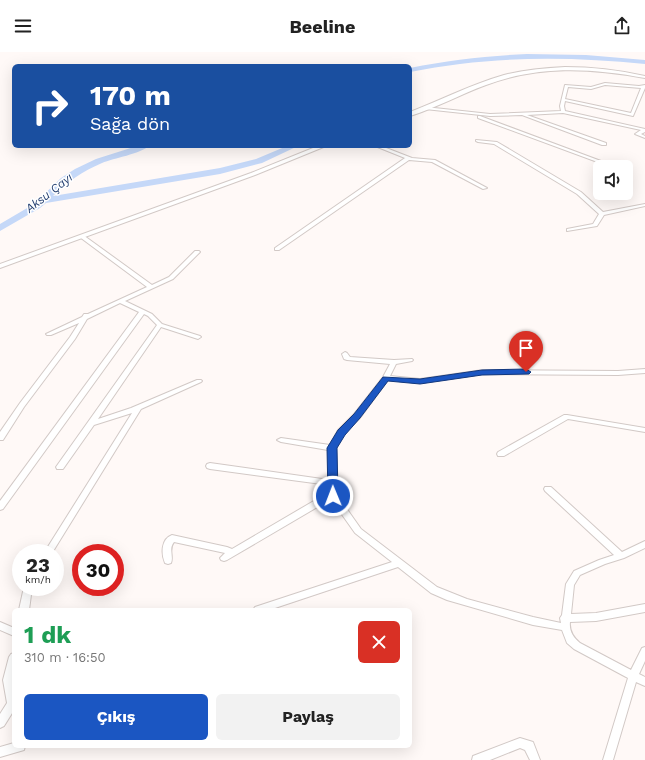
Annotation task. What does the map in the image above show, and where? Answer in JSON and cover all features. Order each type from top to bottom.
[{"type":"street","points":[[412,113],[486,83],[531,70],[575,67],[625,72],[645,77]]},
{"type":"street","points":[[563,112],[562,106],[566,86],[591,88],[605,84],[639,87],[644,86]]},
{"type":"street","points":[[564,100],[632,115],[644,86]]},
{"type":"street","points":[[425,108],[490,115],[523,115],[563,112],[645,130]]},
{"type":"street","points":[[470,114],[596,160]]},
{"type":"street","points":[[523,115],[604,144]]},
{"type":"street","points":[[645,130],[637,134],[645,137]]},
{"type":"street","points":[[478,141],[495,143],[579,193],[602,214]]},
{"type":"street","points":[[0,266],[253,174],[318,148]]},
{"type":"street","points":[[382,148],[408,158],[433,161],[485,188]]},
{"type":"street","points":[[277,249],[408,158]]},
{"type":"street","points":[[569,230],[595,225],[602,214],[645,206]]},
{"type":"street","points":[[83,237],[151,287]]},
{"type":"street","points":[[49,334],[86,315],[120,302],[171,278],[197,252]]},
{"type":"street","points":[[120,302],[150,314],[160,325],[198,337]]},
{"type":"street","points":[[0,507],[143,311]]},
{"type":"street","points":[[0,438],[22,405],[73,338],[86,315]]},
{"type":"street","points":[[60,467],[160,325]]},
{"type":"street","points":[[345,354],[346,358],[349,359],[394,362],[410,360]]},
{"type":"street","points":[[394,362],[386,378],[357,416],[341,432],[332,448],[333,496],[358,531],[434,590],[445,596],[548,626],[645,608]]},
{"type":"street","points":[[386,378],[420,382],[482,372],[618,374],[645,371]]},
{"type":"street","points":[[91,423],[138,409],[200,381]]},
{"type":"street","points":[[54,544],[138,409]]},
{"type":"street","points":[[501,454],[567,417],[645,430]]},
{"type":"street","points":[[281,440],[332,448]]},
{"type":"street","points":[[210,466],[333,483]]},
{"type":"street","points":[[548,489],[621,556]]},
{"type":"street","points":[[224,558],[327,497],[333,496]]},
{"type":"street","points":[[168,561],[166,547],[172,538],[227,550],[233,553]]},
{"type":"street","points":[[645,544],[621,556],[602,562],[577,574],[570,584],[565,622],[570,640],[577,646],[645,682]]},
{"type":"street","points":[[264,608],[399,563]]},
{"type":"street","points":[[24,608],[26,596]]},
{"type":"street","points":[[0,626],[12,631]]},
{"type":"street","points":[[608,760],[633,677],[645,651]]},
{"type":"street","points":[[12,665],[8,680],[4,685],[12,702]]},
{"type":"street","points":[[0,723],[12,705]]},
{"type":"street","points":[[477,760],[520,744],[529,746],[535,760]]},
{"type":"street","points":[[0,752],[13,748]]},
{"type":"waterway","name":"Aksu Çayı","points":[[412,70],[468,60],[527,56],[586,57],[645,62]]},
{"type":"waterway","name":"Aksu Çayı","points":[[0,228],[37,206],[64,180],[78,171],[99,161],[139,148]]},
{"type":"waterway","points":[[45,200],[220,171],[259,161],[289,148]]},
{"type":"route","points":[[333,496],[332,448],[341,432],[357,416],[386,378],[420,382],[482,372],[526,372]]}]
